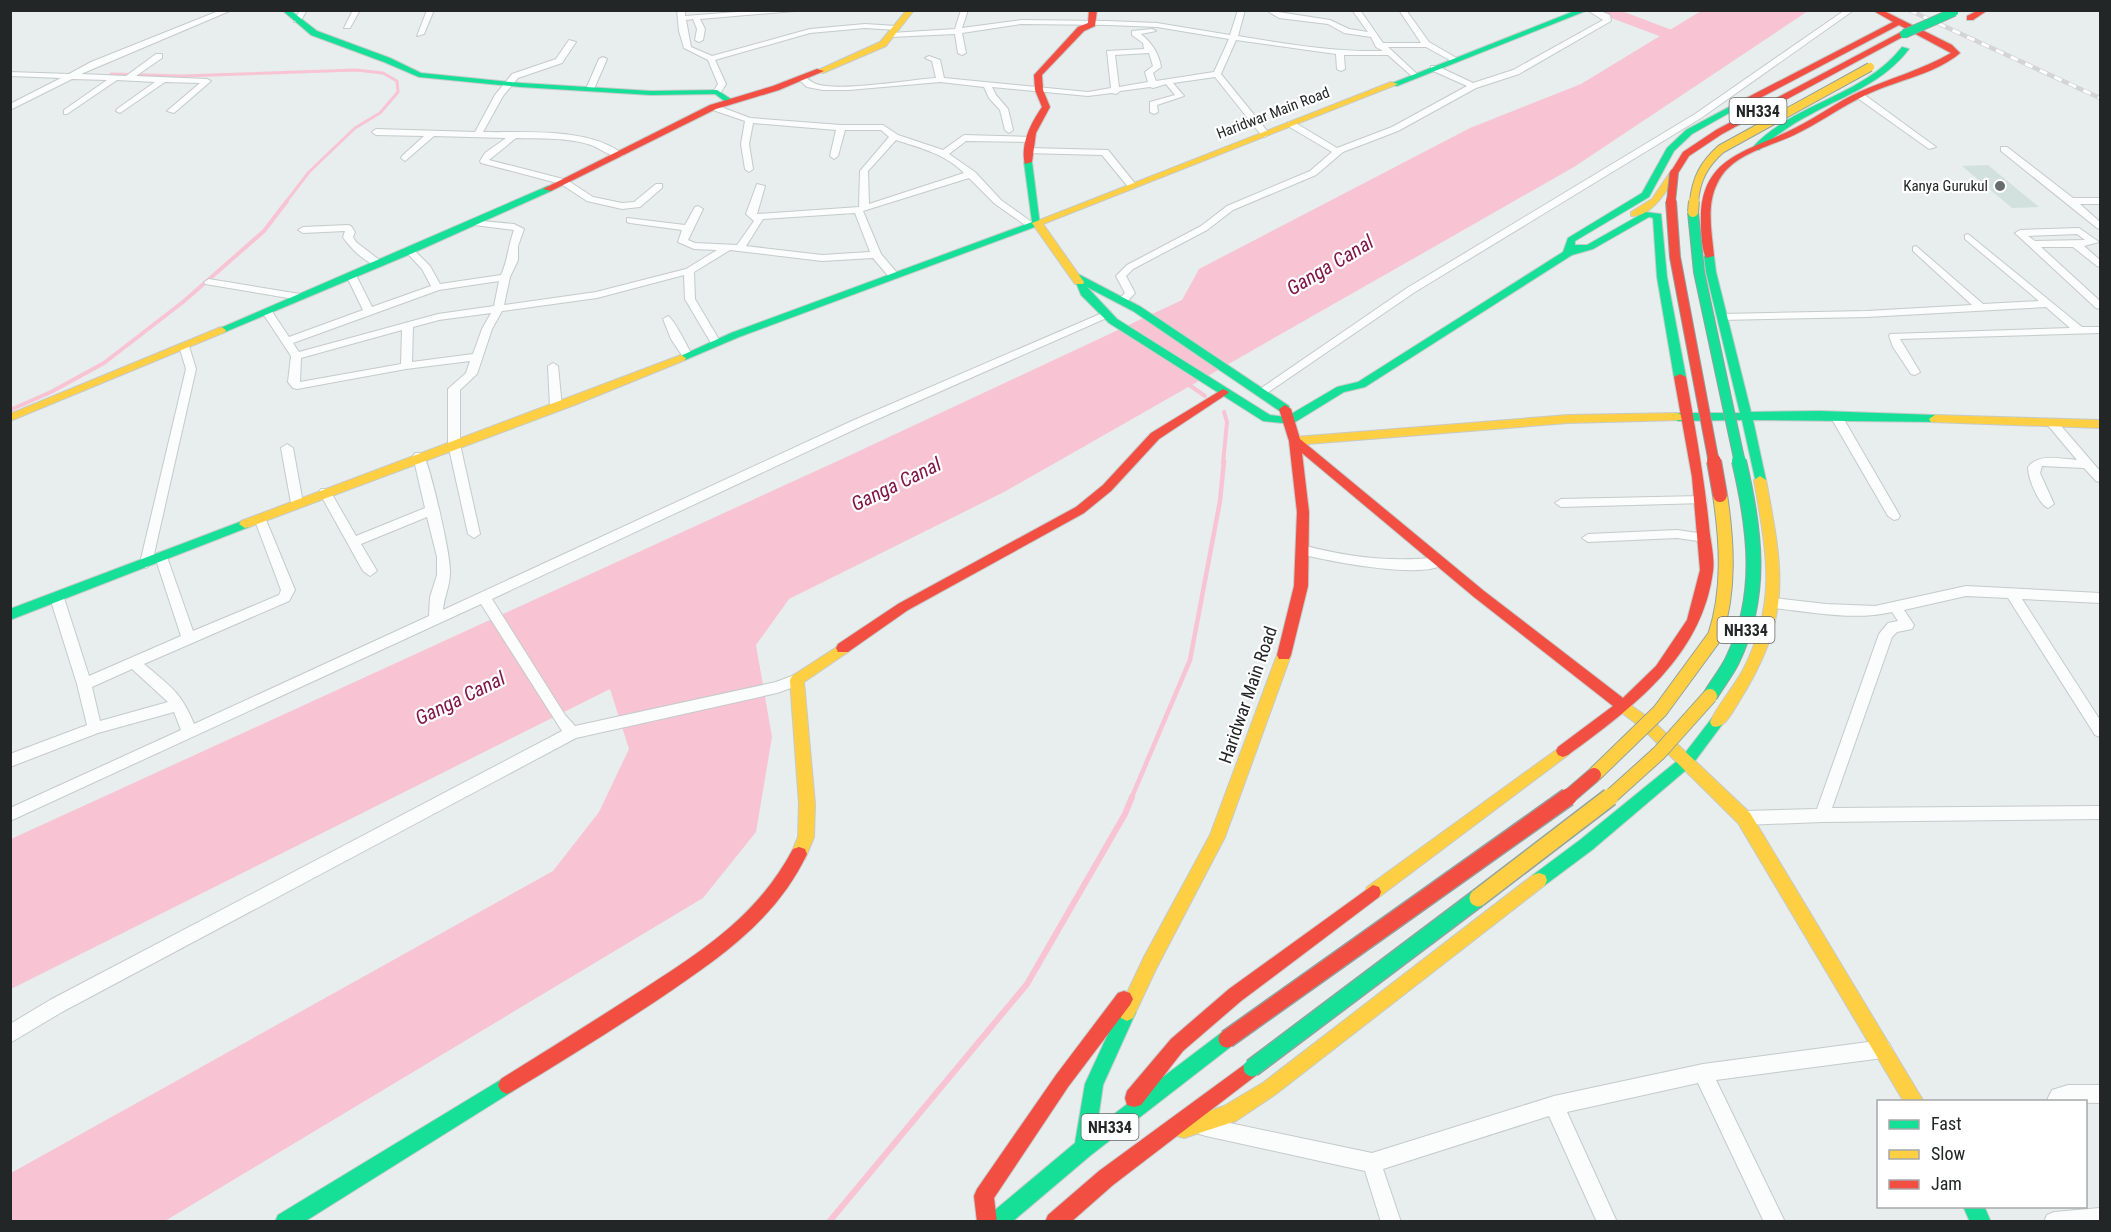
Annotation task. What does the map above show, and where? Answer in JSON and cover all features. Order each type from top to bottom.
[{"type":"main road","points":[[285,10],[301,15],[320,36],[393,63],[409,72],[508,84],[651,93],[717,92],[730,101]]},
{"type":"main road","points":[[10,418],[410,251],[564,182],[713,107],[776,88],[884,44],[911,10]]},
{"type":"main road","name":"Haridwar Main Road","points":[[1292,432],[1219,390],[1110,317],[1085,293],[1076,277],[1034,224],[1585,10]]},
{"type":"main road","points":[[1167,1132],[1201,1125],[1229,1114],[1270,1088],[1477,926],[1586,845],[1687,761],[1724,713],[1749,673],[1764,637],[1773,603],[1774,568],[1747,416],[1711,272],[1705,210],[1716,176],[1727,165],[1756,148],[1806,126],[1859,95],[1940,64],[1956,53],[1949,47],[1901,28],[1875,10]]},
{"type":"main road","name":"NH334","points":[[1054,1221],[1106,1178],[1611,797],[1659,755],[1708,701],[1743,642],[1752,604],[1756,553],[1749,490],[1729,416],[1693,243],[1693,214],[1698,178],[1708,160],[1721,149],[1870,67],[1985,10]]},
{"type":"main road","name":"NH334","points":[[996,1221],[1118,1121],[1227,1039],[1570,795],[1650,723],[1673,698],[1715,636],[1723,602],[1725,546],[1713,457],[1675,257],[1671,201],[1674,173],[1686,154],[1704,141],[1852,60],[1901,28],[1956,11]]},
{"type":"main road","points":[[10,615],[419,456],[556,407],[716,343],[1034,224],[1029,145],[1033,126],[1046,107],[1038,75],[1093,17]]},
{"type":"main road","points":[[1568,253],[1571,240],[1646,195],[1670,150],[1689,132],[1901,28]]},
{"type":"main road","points":[[1756,148],[1768,135],[1812,109],[1884,73],[1905,49]]},
{"type":"main road","points":[[1292,432],[1360,392],[1361,385],[1654,201],[1674,173]]},
{"type":"main road","points":[[1118,1121],[1145,1082],[1177,1045],[1235,995],[1624,706],[1661,670],[1693,621],[1707,570],[1705,538],[1688,417],[1662,277],[1656,214],[1648,214],[1590,248],[1568,253]]},
{"type":"main road","name":"Haridwar Main Road","points":[[1076,277],[1137,309],[1284,406],[1292,432],[1304,512],[1301,586],[1284,655],[1217,837],[1150,963],[1094,1084],[1084,1148]]},
{"type":"main road","points":[[285,1221],[615,1019],[692,967],[747,924],[792,872],[807,837],[807,804],[797,680],[903,608],[1080,510],[1107,488],[1155,435],[1219,390]]},
{"type":"main road","points":[[1292,432],[1568,419],[1747,416],[1836,416],[2100,424]]},
{"type":"main road","points":[[1292,432],[1440,562],[1648,725],[1744,818],[1914,1100]]},
{"type":"main road","name":"Haridwar Main Road","points":[[987,1221],[984,1196],[1062,1081],[1150,963]]},
{"type":"main road","points":[[1084,1148],[1106,1178]]},
{"type":"main road","points":[[1973,1208],[1981,1221]]},
{"type":"street","points":[[10,108],[68,76],[114,55],[229,10]]},
{"type":"street","points":[[347,26],[357,10]]},
{"type":"street","points":[[420,34],[431,10]]},
{"type":"street","points":[[717,92],[722,84],[711,59],[688,48],[681,14],[695,17],[806,10],[810,31]]},
{"type":"street","points":[[962,53],[958,30],[965,10]]},
{"type":"street","points":[[1021,22],[1026,10]]},
{"type":"street","points":[[1217,74],[1233,39],[1242,10]]},
{"type":"street","points":[[1269,10],[1282,16],[1324,22],[1347,31],[1372,35]]},
{"type":"street","points":[[1324,22],[1325,10]]},
{"type":"street","points":[[1354,10],[1365,20],[1379,45],[1414,76]]},
{"type":"street","points":[[1402,10],[1427,45],[1456,60]]},
{"type":"street","points":[[1122,301],[1130,293],[1121,276],[1125,271],[1204,228],[1230,208],[1313,172],[1338,152],[1395,129],[1473,86],[1516,72],[1607,21],[1606,17],[1590,10]]},
{"type":"street","points":[[1263,392],[1411,290],[1698,116],[1851,10]]},
{"type":"street","points":[[695,17],[701,29],[699,40]]},
{"type":"street","points":[[711,59],[810,31],[865,26],[925,34],[1021,22],[1093,17],[1116,23],[1157,25],[1233,39],[1340,52],[1390,54]]},
{"type":"street","points":[[1116,23],[1146,42],[1156,59],[1157,66],[1149,72],[1153,86]]},
{"type":"street","points":[[1136,34],[1154,30],[1157,25]]},
{"type":"street","points":[[478,134],[499,95],[508,84],[519,74],[559,61],[572,42]]},
{"type":"street","points":[[1379,45],[1427,45]]},
{"type":"street","points":[[1116,92],[1114,77],[1116,68],[1110,53],[1150,50]]},
{"type":"street","points":[[1340,52],[1341,69]]},
{"type":"street","points":[[132,76],[159,56]]},
{"type":"street","points":[[929,58],[936,60],[940,80]]},
{"type":"street","points":[[590,89],[603,59]]},
{"type":"street","points":[[1434,68],[1473,86]]},
{"type":"street","points":[[10,74],[115,78],[132,76],[207,82],[171,111]]},
{"type":"street","points":[[801,78],[816,87],[833,88],[940,80],[1088,94],[1116,92],[1217,74]]},
{"type":"street","points":[[1217,74],[1264,135]]},
{"type":"street","points":[[67,112],[115,78]]},
{"type":"street","points":[[120,111],[164,79]]},
{"type":"street","points":[[1154,112],[1153,104],[1180,96],[1169,83]]},
{"type":"street","points":[[987,86],[1004,109],[1009,130]]},
{"type":"street","points":[[1859,95],[1932,147]]},
{"type":"street","points":[[713,107],[749,120],[841,128],[876,127],[888,131],[894,137],[944,154],[972,174],[998,202],[1034,224]]},
{"type":"street","points":[[749,120],[745,144],[749,169]]},
{"type":"street","points":[[1291,124],[1338,152]]},
{"type":"street","points":[[834,156],[841,128]]},
{"type":"street","points":[[376,132],[579,138],[620,155]]},
{"type":"street","points":[[405,158],[430,134]]},
{"type":"street","points":[[515,135],[488,155],[484,161],[564,182],[590,199],[628,207],[642,202],[659,186]]},
{"type":"street","points":[[894,137],[864,171],[861,209],[876,255],[894,276]]},
{"type":"street","points":[[944,154],[964,138],[1105,152],[1132,186]]},
{"type":"street","points":[[2004,149],[2098,222]]},
{"type":"street","points":[[755,217],[861,209],[972,174]]},
{"type":"street","points":[[740,248],[759,220],[752,214],[760,186]]},
{"type":"street","points":[[2071,201],[2100,201]]},
{"type":"street","points":[[698,209],[682,240],[687,244],[822,258],[876,255]]},
{"type":"street","points":[[630,220],[688,228]]},
{"type":"street","points":[[474,222],[514,227],[519,230],[513,246],[513,260],[505,277],[498,310],[487,329],[468,377],[454,389],[454,444],[474,534]]},
{"type":"street","points":[[303,230],[348,228],[350,232],[348,237],[352,244],[379,264]]},
{"type":"street","points":[[2033,244],[2094,242],[2079,231],[2021,232],[2033,244],[2100,306]]},
{"type":"street","points":[[1968,237],[2079,330]]},
{"type":"street","points":[[2075,244],[2100,264]]},
{"type":"street","points":[[296,356],[448,314],[498,310],[597,295],[689,272],[728,247]]},
{"type":"street","points":[[1916,249],[1981,308]]},
{"type":"street","points":[[410,251],[426,268],[437,287]]},
{"type":"street","points":[[689,272],[690,298],[716,343]]},
{"type":"street","points":[[351,275],[369,310]]},
{"type":"street","points":[[288,341],[437,287],[505,277]]},
{"type":"street","points":[[209,282],[300,297]]},
{"type":"street","points":[[1721,317],[1867,314],[2048,304]]},
{"type":"street","points":[[267,312],[296,356],[294,382],[297,386],[406,366],[476,357]]},
{"type":"street","points":[[10,815],[858,423],[1110,317]]},
{"type":"street","points":[[668,319],[676,339],[687,355]]},
{"type":"street","points":[[406,366],[408,326]]},
{"type":"street","points":[[1915,372],[1898,347],[1894,336],[2079,330],[2098,332]]},
{"type":"street","points":[[146,563],[191,369],[184,346]]},
{"type":"street","points":[[553,366],[556,407]]},
{"type":"street","points":[[1836,416],[1894,516]]},
{"type":"street","points":[[2052,423],[2100,478]]},
{"type":"street","points":[[287,448],[297,503]]},
{"type":"street","points":[[419,456],[443,557],[444,575],[437,597],[436,618]]},
{"type":"street","points":[[2048,504],[2034,473],[2034,467],[2038,463],[2088,464]]},
{"type":"street","points":[[325,492],[370,571]]},
{"type":"street","points":[[1561,503],[1701,500]]},
{"type":"street","points":[[354,542],[432,510]]},
{"type":"street","points":[[84,684],[278,602],[288,594],[260,518]]},
{"type":"street","points":[[1588,538],[1677,534],[1705,538]]},
{"type":"street","points":[[1302,550],[1370,565],[1411,566],[1440,562]]},
{"type":"street","points":[[161,557],[189,639]]},
{"type":"street","points":[[1773,603],[1826,609],[1875,611],[1966,591],[2100,598]]},
{"type":"street","points":[[2011,592],[2100,731]]},
{"type":"street","points":[[484,597],[560,719],[572,733]]},
{"type":"street","points":[[57,598],[95,728]]},
{"type":"street","points":[[1822,815],[1886,634],[1893,627],[1907,625],[1896,608]]},
{"type":"street","points":[[134,663],[171,695],[190,733]]},
{"type":"street","points":[[10,1034],[56,1006],[572,733],[777,687],[797,680]]},
{"type":"street","points":[[10,761],[95,728],[178,705]]},
{"type":"street","points":[[1744,818],[1822,815],[2100,813]]},
{"type":"street","points":[[1201,1125],[1372,1163],[1554,1105],[1703,1073],[1883,1048]]},
{"type":"street","points":[[1703,1073],[1775,1221]]},
{"type":"street","points":[[2056,1100],[2068,1094],[2100,1094]]},
{"type":"street","points":[[1554,1105],[1607,1221]]},
{"type":"street","points":[[1372,1163],[1391,1221]]},
{"type":"street","points":[[2054,1221],[2100,1218]]},
{"type":"shaded area","name":"Kanya Gurukul","points":[[1988,165],[2039,207],[2012,208],[1962,166]]},
{"type":"water","name":"Ganga Canal","points":[[1701,11],[1808,11],[1574,167],[1004,492],[789,599],[756,645],[772,737],[756,832],[703,898],[165,1221],[11,1221],[11,1173],[553,871],[599,812],[629,749],[610,689],[11,989],[11,839],[842,459],[1182,300],[1199,269],[1470,128],[1581,84]]},
{"type":"waterway","points":[[1603,10],[1700,46]]},
{"type":"waterway","points":[[111,74],[183,76],[356,70],[383,73],[397,81],[398,92],[380,113],[355,128],[309,172],[286,202]]},
{"type":"waterway","points":[[10,410],[51,392],[104,363],[183,302],[264,231],[287,201]]},
{"type":"waterway","points":[[1185,382],[1205,396]]},
{"type":"waterway","points":[[1223,463],[1227,422],[1224,412]]},
{"type":"waterway","points":[[1131,799],[1190,660],[1220,501],[1224,461]]},
{"type":"waterway","points":[[829,1222],[1027,984],[1125,814],[1132,797]]},
{"type":"railway","points":[[1909,10],[2100,98]]},
{"type":"traffic: fast","points":[[285,10],[314,33],[387,60],[419,75],[521,85],[651,93],[717,92],[730,101]]},
{"type":"traffic: fast","points":[[1394,84],[1585,10]]},
{"type":"traffic: fast","points":[[1904,34],[1954,12]]},
{"type":"traffic: fast","points":[[1756,148],[1778,130],[1801,116],[1877,77],[1897,60],[1905,49]]},
{"type":"traffic: fast","points":[[1568,253],[1571,240],[1646,195],[1670,150],[1689,132],[1734,108]]},
{"type":"traffic: fast","points":[[681,358],[735,335],[1037,223],[1028,162]]},
{"type":"traffic: fast","points":[[221,330],[410,251],[548,189]]},
{"type":"traffic: fast","points":[[1693,212],[1699,272],[1746,492],[1755,561],[1753,595],[1746,628],[1732,662],[1710,696]]},
{"type":"traffic: fast","points":[[1568,253],[1590,247],[1648,214],[1658,216],[1662,277],[1680,377]]},
{"type":"traffic: fast","points":[[1288,421],[1341,389],[1361,385],[1578,247]]},
{"type":"traffic: fast","points":[[1709,256],[1760,480]]},
{"type":"traffic: fast","points":[[1076,277],[1137,309],[1285,409]]},
{"type":"traffic: fast","points":[[1079,282],[1085,293],[1113,321],[1267,418],[1288,421]]},
{"type":"traffic: fast","points":[[1678,417],[1820,415],[1935,419]]},
{"type":"traffic: fast","points":[[10,615],[245,524]]},
{"type":"traffic: fast","points":[[1539,880],[1586,845],[1687,761],[1717,722]]},
{"type":"traffic: fast","points":[[1252,1068],[1478,898]]},
{"type":"traffic: fast","points":[[1084,1147],[1094,1084],[1127,1012]]},
{"type":"traffic: fast","points":[[996,1222],[1084,1148],[1227,1039]]},
{"type":"traffic: fast","points":[[285,1222],[507,1085]]},
{"type":"traffic: fast","points":[[1974,1208],[1981,1222]]},
{"type":"traffic: slow","points":[[820,71],[883,44],[911,10]]},
{"type":"traffic: slow","points":[[1693,212],[1696,184],[1702,170],[1721,149],[1870,67]]},
{"type":"traffic: slow","points":[[1079,282],[1037,223],[1394,84]]},
{"type":"traffic: slow","points":[[1634,214],[1655,201],[1674,173]]},
{"type":"traffic: slow","points":[[10,418],[221,330]]},
{"type":"traffic: slow","points":[[245,524],[681,358]]},
{"type":"traffic: slow","points":[[1295,441],[1568,419],[1678,417]]},
{"type":"traffic: slow","points":[[1935,419],[2100,424]]},
{"type":"traffic: slow","points":[[1717,722],[1751,669],[1771,610],[1774,568],[1760,480]]},
{"type":"traffic: slow","points":[[1594,775],[1660,711],[1715,636],[1720,622],[1725,586],[1724,527],[1720,495]]},
{"type":"traffic: slow","points":[[799,854],[806,837],[807,804],[797,680],[843,648]]},
{"type":"traffic: slow","points":[[1127,1012],[1150,963],[1217,837],[1284,655]]},
{"type":"traffic: slow","points":[[1478,898],[1631,780],[1686,726],[1710,696]]},
{"type":"traffic: slow","points":[[1622,705],[1648,725],[1744,818],[1914,1100]]},
{"type":"traffic: slow","points":[[1373,892],[1563,751]]},
{"type":"traffic: slow","points":[[1184,1129],[1229,1114],[1270,1088],[1539,880]]},
{"type":"traffic: jam","points":[[1028,162],[1032,133],[1046,107],[1039,90],[1038,75],[1081,29],[1092,24],[1093,10]]},
{"type":"traffic: jam","points":[[1709,256],[1706,204],[1712,184],[1724,167],[1741,155],[1799,129],[1860,94],[1930,67],[1956,53],[1949,47],[1875,10]]},
{"type":"traffic: jam","points":[[1970,18],[1985,10]]},
{"type":"traffic: jam","points":[[1734,108],[1898,22]]},
{"type":"traffic: jam","points":[[1674,173],[1686,154],[1719,132],[1904,34]]},
{"type":"traffic: jam","points":[[548,189],[713,107],[776,88],[820,71]]},
{"type":"traffic: jam","points":[[1674,173],[1671,201],[1675,257],[1720,495]]},
{"type":"traffic: jam","points":[[1563,751],[1624,706],[1661,670],[1693,621],[1707,570],[1698,477],[1680,377]]},
{"type":"traffic: jam","points":[[843,648],[903,607],[1080,510],[1107,488],[1155,436],[1223,392]]},
{"type":"traffic: jam","points":[[1284,655],[1301,586],[1303,512],[1295,441],[1285,409]]},
{"type":"traffic: jam","points":[[1295,441],[1479,594],[1622,705]]},
{"type":"traffic: jam","points":[[1227,1039],[1570,796],[1594,775]]},
{"type":"traffic: jam","points":[[507,1085],[715,951],[772,898],[787,877],[799,854]]},
{"type":"traffic: jam","points":[[1134,1098],[1177,1045],[1235,995],[1373,892]]},
{"type":"traffic: jam","points":[[987,1222],[984,1196],[1062,1081],[1124,999]]},
{"type":"traffic: jam","points":[[1055,1222],[1106,1178],[1252,1068]]},
{"type":"place","name":"Kanya Gurukul","points":[[2000,186]]}]
